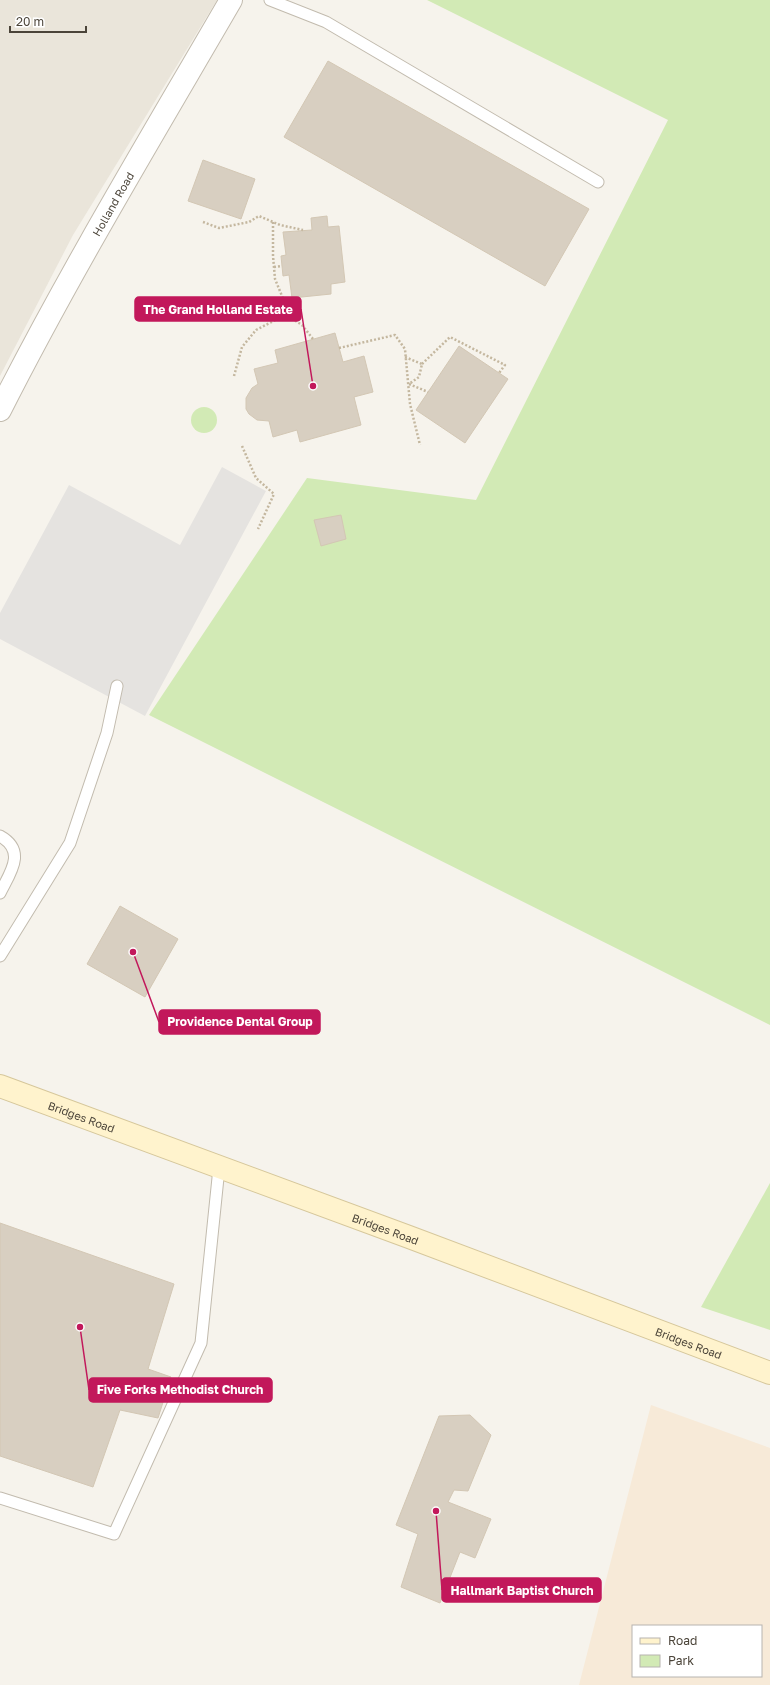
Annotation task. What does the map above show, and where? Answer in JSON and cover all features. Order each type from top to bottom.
[{"type":"main road","name":"Bridges Road","points":[[0,1086],[218,1168],[409,1237],[770,1373]]},
{"type":"street","name":"Holland Road","points":[[0,410],[34,344],[110,208],[231,0]]},
{"type":"lane","points":[[270,0],[326,22],[598,182]]},
{"type":"lane","points":[[0,956],[70,843],[107,733],[117,686]]},
{"type":"lane","points":[[0,836],[9,841],[14,851],[16,863],[0,893]]},
{"type":"lane","points":[[0,1498],[114,1534],[201,1343],[218,1168]]},
{"type":"path","points":[[203,222],[219,228],[249,222],[259,216],[273,222],[303,230]]},
{"type":"path","points":[[273,222],[275,279],[291,318],[302,325],[313,339]]},
{"type":"path","points":[[274,267],[282,266]]},
{"type":"path","points":[[234,376],[242,347],[256,330],[289,313]]},
{"type":"path","points":[[339,348],[395,335],[405,349],[410,404],[420,445]]},
{"type":"path","points":[[409,384],[419,377],[422,364],[450,337],[505,365],[499,373]]},
{"type":"path","points":[[406,357],[422,364]]},
{"type":"path","points":[[409,384],[428,392]]},
{"type":"path","points":[[242,446],[256,478],[274,494],[258,529]]},
{"type":"shaded area","points":[[0,0],[217,0],[73,235],[0,376]]},
{"type":"shaded area","points":[[222,467],[266,491],[145,716],[0,639],[0,613],[69,485],[180,545]]},
{"type":"shaded area","points":[[651,1405],[770,1448],[770,1685],[579,1685]]},
{"type":"green space","points":[[427,0],[770,0],[770,1025],[149,715],[307,478],[476,500],[668,120]]},
{"type":"green space","points":[[204,407],[213,411],[217,420],[213,429],[204,433],[195,429],[191,420],[195,411]]},
{"type":"green space","points":[[770,1183],[770,1330],[701,1307]]},
{"type":"building","points":[[328,61],[589,209],[545,286],[284,137]]},
{"type":"building","points":[[203,160],[255,179],[241,219],[188,201]]},
{"type":"building","points":[[327,216],[328,227],[339,226],[345,282],[331,284],[331,294],[292,298],[289,275],[283,276],[281,256],[286,255],[283,232],[312,230],[311,218]]},
{"type":"building","points":[[335,333],[343,362],[364,356],[373,392],[354,397],[361,425],[300,442],[297,430],[273,437],[269,421],[257,420],[249,414],[246,409],[246,398],[252,388],[258,384],[254,369],[278,363],[275,350]]},
{"type":"building","points":[[459,346],[508,379],[465,443],[416,410]]},
{"type":"building","points":[[341,515],[346,539],[321,546],[314,520]]},
{"type":"building","points":[[120,906],[178,939],[145,997],[87,964]]},
{"type":"building","points":[[0,1223],[174,1284],[148,1369],[171,1377],[158,1418],[120,1410],[93,1487],[0,1456]]},
{"type":"building","points":[[470,1415],[491,1435],[468,1491],[454,1490],[448,1502],[491,1519],[475,1558],[460,1552],[440,1603],[401,1587],[418,1534],[396,1525],[439,1416]]},
{"type":"place","name":"The Grand Holland Estate","points":[[313,386]]},
{"type":"place","name":"Providence Dental Group","points":[[133,952]]},
{"type":"place","name":"Five Forks Methodist Church","points":[[80,1327]]},
{"type":"place","name":"Hallmark Baptist Church","points":[[436,1511]]}]
